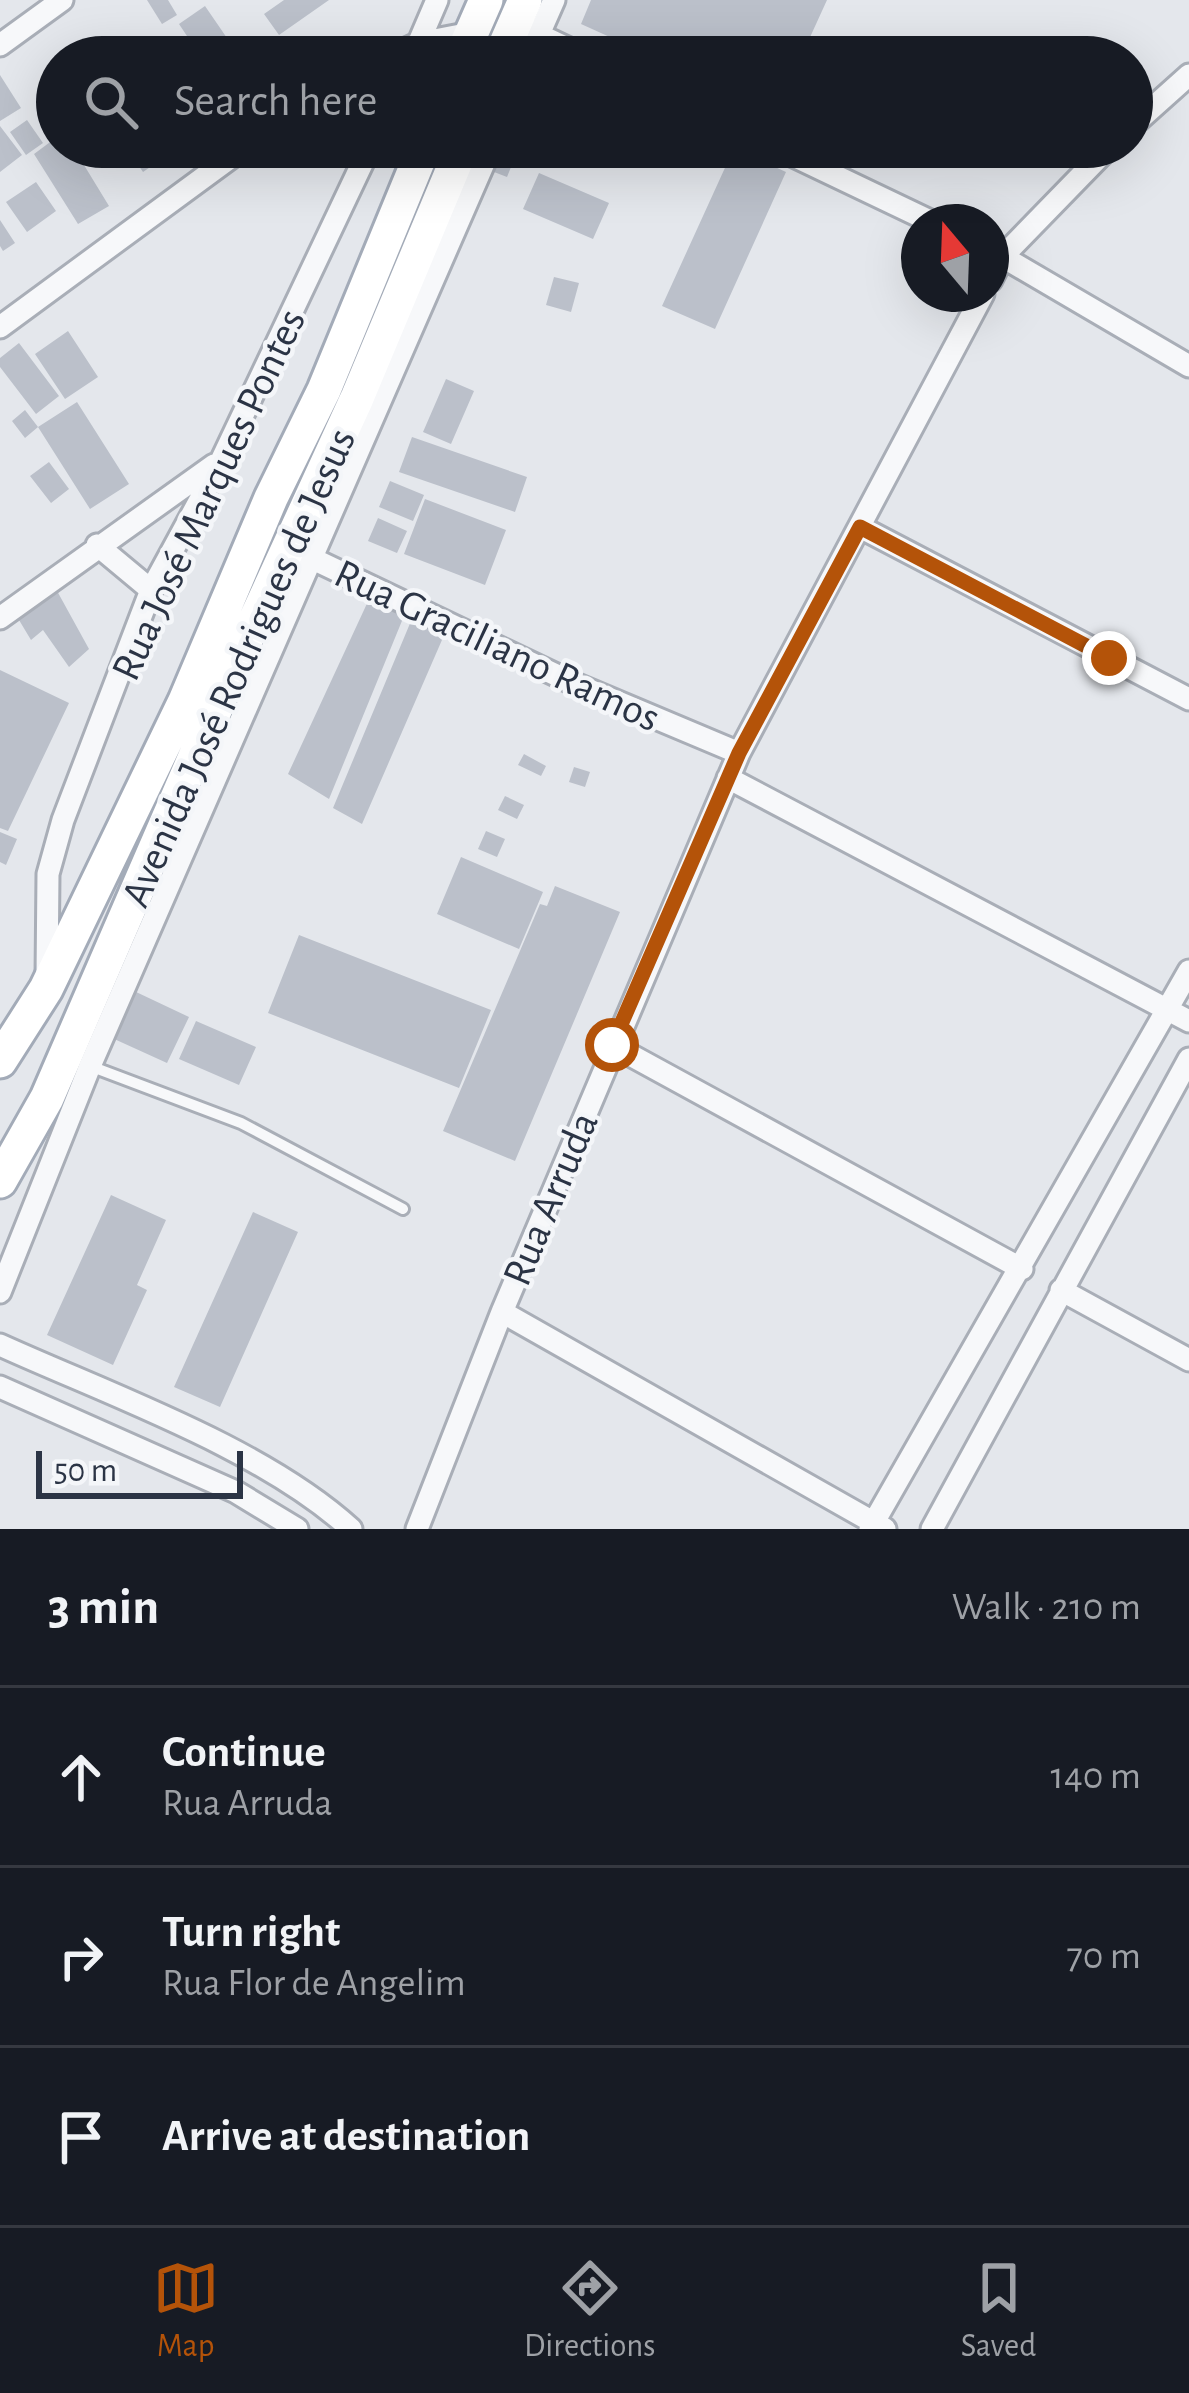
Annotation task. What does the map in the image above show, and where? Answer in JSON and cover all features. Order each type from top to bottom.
[{"type":"main road","points":[[470,36],[486,0]]},
{"type":"main road","name":"Avenida José Rodrigues de Jesus","points":[[0,1060],[46,989],[185,700],[271,498],[324,390],[415,168]]},
{"type":"main road","name":"Avenida José Rodrigues de Jesus","points":[[0,1180],[46,1098],[453,168]]},
{"type":"street","points":[[0,45],[62,0]]},
{"type":"street","points":[[422,36],[437,0]]},
{"type":"street","points":[[553,36],[526,19],[554,0]]},
{"type":"street","points":[[1153,107],[1189,75]]},
{"type":"street","points":[[0,327],[216,168]]},
{"type":"street","name":"Rua José Marques Pontes","points":[[46,989],[48,874],[151,590],[221,460],[360,168]]},
{"type":"street","points":[[0,1292],[90,1066],[481,168]]},
{"type":"street","points":[[819,168],[901,207]]},
{"type":"street","points":[[1009,242],[1087,168]]},
{"type":"street","points":[[1009,260],[1189,366]]},
{"type":"street","name":"Rua Arruda","points":[[417,1529],[612,1045],[739,753],[973,312]]},
{"type":"street","points":[[0,618],[221,460]]},
{"type":"street","name":"Rua Graciliano Ramos","points":[[311,499],[313,560],[575,684],[739,753]]},
{"type":"street","points":[[860,527],[1189,700]]},
{"type":"street","points":[[98,545],[151,590]]},
{"type":"street","points":[[728,778],[1179,1015]]},
{"type":"street","points":[[502,1312],[876,1527],[1022,1269],[1179,1015],[1189,971]]},
{"type":"street","points":[[612,1045],[1022,1269]]},
{"type":"street","points":[[932,1529],[1189,1059]]},
{"type":"street","points":[[1061,1290],[1189,1360]]},
{"type":"street","points":[[0,1345],[242,1454],[330,1510],[351,1529]]},
{"type":"street","points":[[0,1387],[236,1492],[297,1529]]},
{"type":"lane","points":[[46,1098],[90,1066],[241,1123],[403,1210]]},
{"type":"building","points":[[147,0],[168,0],[177,15],[162,24]]},
{"type":"building","points":[[284,0],[329,0],[279,35],[264,14]]},
{"type":"building","points":[[591,0],[827,0],[811,36],[608,36],[581,24]]},
{"type":"building","points":[[205,6],[226,36],[187,36],[179,24]]},
{"type":"building","points":[[0,75],[21,108],[0,121]]},
{"type":"building","points":[[27,120],[36,133],[36,148],[26,155],[10,132]]},
{"type":"building","points":[[0,126],[22,155],[0,172]]},
{"type":"building","points":[[43,168],[86,168],[109,206],[78,224]]},
{"type":"building","points":[[495,168],[511,168],[507,177],[494,172]]},
{"type":"building","points":[[725,168],[786,172],[715,329],[662,306]]},
{"type":"building","points":[[539,173],[609,203],[593,239],[523,209]]},
{"type":"building","points":[[36,182],[56,211],[27,232],[6,202]]},
{"type":"building","points":[[0,220],[15,243],[3,251],[0,246]]},
{"type":"building","points":[[554,277],[579,283],[571,312],[546,305]]},
{"type":"building","points":[[68,331],[98,377],[65,399],[35,354]]},
{"type":"building","points":[[19,343],[59,396],[36,414],[0,367],[0,358]]},
{"type":"building","points":[[446,379],[474,391],[451,444],[423,432]]},
{"type":"building","points":[[77,402],[129,484],[90,509],[38,427]]},
{"type":"building","points":[[25,410],[38,427],[25,438],[12,421]]},
{"type":"building","points":[[412,437],[527,477],[515,512],[399,472]]},
{"type":"building","points":[[49,462],[69,489],[51,503],[30,476]]},
{"type":"building","points":[[390,481],[424,495],[413,521],[379,507]]},
{"type":"building","points":[[425,499],[506,530],[485,585],[404,554]]},
{"type":"building","points":[[378,518],[407,531],[397,553],[368,541]]},
{"type":"building","points":[[51,580],[89,649],[69,667],[43,630],[31,640],[13,610]]},
{"type":"building","points":[[370,597],[406,611],[329,799],[288,774]]},
{"type":"building","points":[[411,621],[445,633],[362,824],[333,808]]},
{"type":"building","points":[[0,670],[69,703],[8,831],[0,828]]},
{"type":"building","points":[[524,754],[546,766],[541,776],[518,765]]},
{"type":"building","points":[[574,767],[590,772],[585,787],[569,782]]},
{"type":"building","points":[[505,796],[524,805],[517,819],[498,810]]},
{"type":"building","points":[[486,831],[505,839],[497,857],[478,849]]},
{"type":"building","points":[[0,832],[17,839],[6,865],[0,862]]},
{"type":"building","points":[[461,857],[543,892],[519,949],[437,914]]},
{"type":"building","points":[[555,886],[620,912],[515,1161],[443,1131],[540,904],[547,906]]},
{"type":"building","points":[[299,935],[491,1010],[459,1088],[268,1013]]},
{"type":"building","points":[[134,991],[189,1017],[167,1063],[112,1038]]},
{"type":"building","points":[[196,1021],[256,1047],[239,1085],[179,1059]]},
{"type":"building","points":[[111,1195],[166,1220],[137,1285],[147,1290],[113,1365],[47,1335]]},
{"type":"building","points":[[253,1212],[298,1232],[220,1407],[174,1387]]},
{"type":"route","points":[[612,1045],[739,753],[860,527],[1109,658]]}]
